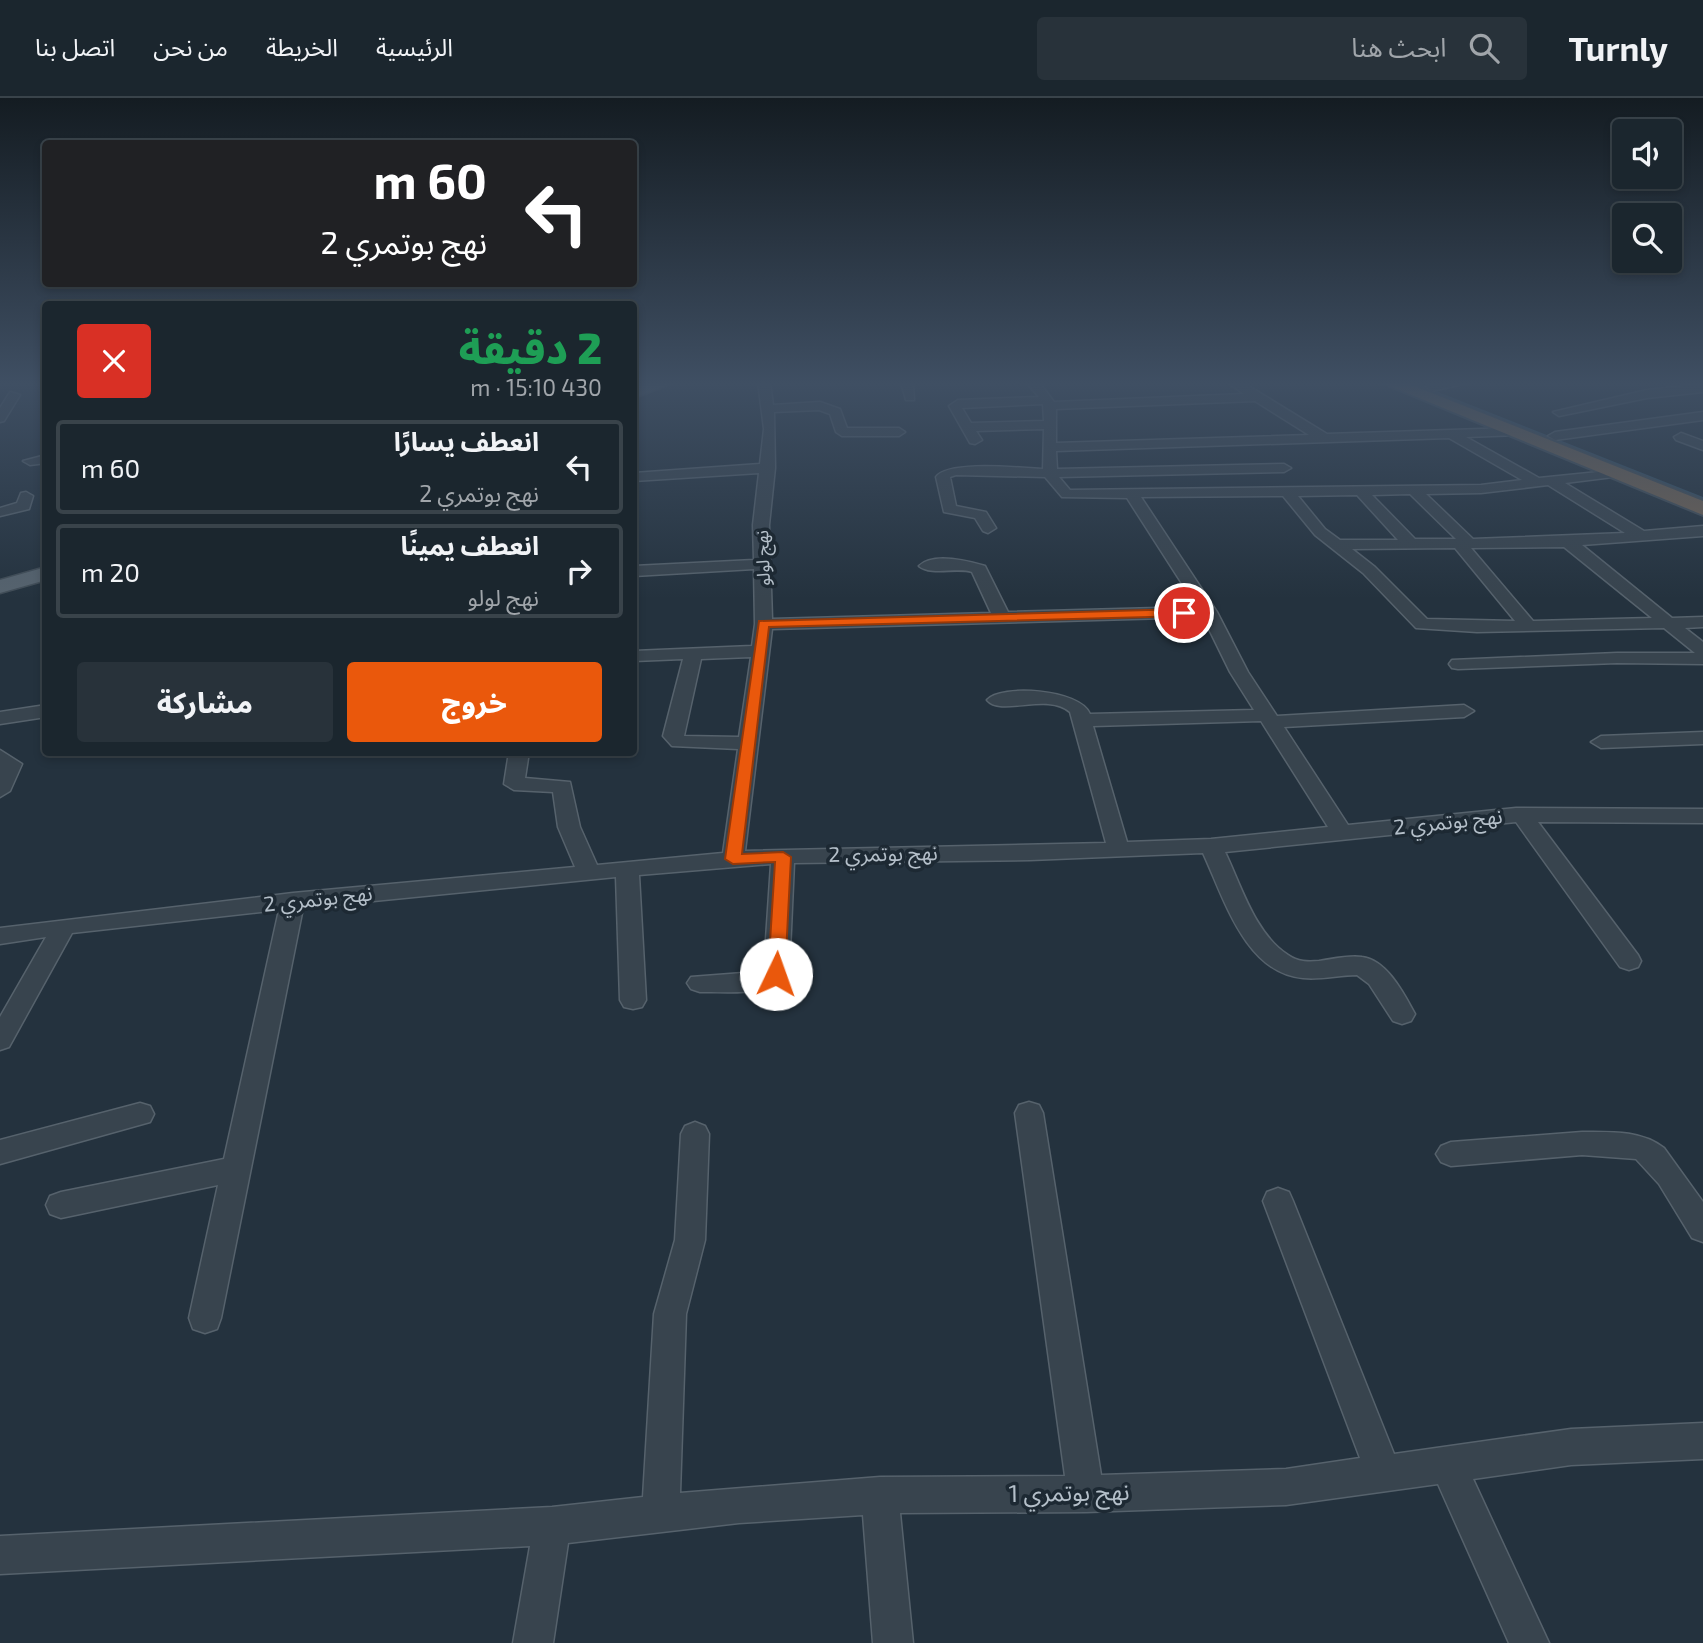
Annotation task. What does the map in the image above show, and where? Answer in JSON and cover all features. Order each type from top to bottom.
[{"type":"highway","points":[[1567,454],[1703,509]]},
{"type":"highway","points":[[1601,454],[1703,494]]},
{"type":"main road","points":[[0,587],[42,574]]},
{"type":"street","name":"نهج لولو","points":[[733,859],[764,624],[761,525],[769,454]]},
{"type":"street","points":[[1049,454],[1052,473],[1060,490],[1067,494],[1414,490],[1546,483],[1613,473]]},
{"type":"street","points":[[1272,454],[1284,468],[1295,493],[1320,532],[1340,545],[1422,624],[1440,627],[1703,622]]},
{"type":"street","points":[[1490,454],[1643,537]]},
{"type":"street","points":[[30,461],[42,460]]},
{"type":"street","points":[[637,477],[768,468]]},
{"type":"street","points":[[988,528],[981,515],[949,509],[943,477],[945,474],[955,471],[1052,473],[1284,468]]},
{"type":"street","points":[[1414,490],[1464,543],[1528,625]]},
{"type":"street","points":[[1361,491],[1411,544]]},
{"type":"street","points":[[1132,495],[1209,612],[1239,672],[1343,834]]},
{"type":"street","points":[[0,512],[23,506],[26,496]]},
{"type":"street","points":[[1340,545],[1568,542],[1701,532]]},
{"type":"street","points":[[1568,542],[1703,651]]},
{"type":"street","points":[[637,571],[764,564]]},
{"type":"street","points":[[927,566],[962,564],[979,569],[1003,619]]},
{"type":"street","points":[[764,624],[1209,612]]},
{"type":"street","points":[[637,656],[761,651]]},
{"type":"street","points":[[693,654],[673,736],[679,742],[747,743]]},
{"type":"street","points":[[1458,664],[1617,658],[1703,659]]},
{"type":"street","points":[[996,700],[1065,700],[1074,704],[1082,720],[1118,848]]},
{"type":"street","points":[[1082,720],[1268,719],[1464,711]]},
{"type":"street","points":[[0,718],[42,712]]},
{"type":"street","points":[[1601,742],[1703,738]]},
{"type":"street","points":[[0,756],[12,764],[0,791]]},
{"type":"street","points":[[518,756],[514,784],[563,786],[569,827],[589,873]]},
{"type":"street","points":[[1522,815],[1629,961]]},
{"type":"street","name":"نهج بوتمري 2","points":[[0,936],[64,926],[293,901],[733,859],[1210,846],[1522,815],[1699,820]]},
{"type":"street","points":[[1210,846],[1260,944],[1273,958],[1302,970],[1363,967],[1378,978],[1402,1014]]},
{"type":"street","points":[[700,983],[758,981],[776,974],[783,857]]},
{"type":"street","points":[[627,871],[633,1000]]},
{"type":"street","points":[[205,1318],[293,901]]},
{"type":"street","points":[[0,1040],[64,926]]},
{"type":"street","points":[[1029,1113],[1086,1494]]},
{"type":"street","points":[[0,1152],[139,1114]]},
{"type":"street","points":[[661,1512],[670,1314],[690,1240],[695,1134]]},
{"type":"street","points":[[1451,1154],[1595,1145],[1639,1147],[1656,1159],[1703,1229]]},
{"type":"street","points":[[61,1205],[236,1169]]},
{"type":"street","points":[[1278,1201],[1384,1474]]},
{"type":"street","name":"نهج بوتمري 1","points":[[552,1526],[661,1512],[880,1495],[1086,1494],[1286,1487],[1571,1447],[1703,1441]]},
{"type":"street","points":[[1448,1465],[1530,1643]]},
{"type":"street","points":[[880,1495],[893,1643]]},
{"type":"street","points":[[0,1555],[552,1526],[533,1643]]},
{"type":"water","points":[[1574,454],[1595,454],[1703,497],[1703,506]]},
{"type":"route","points":[[776,974],[783,857],[733,859],[764,624],[1184,613]]}]
